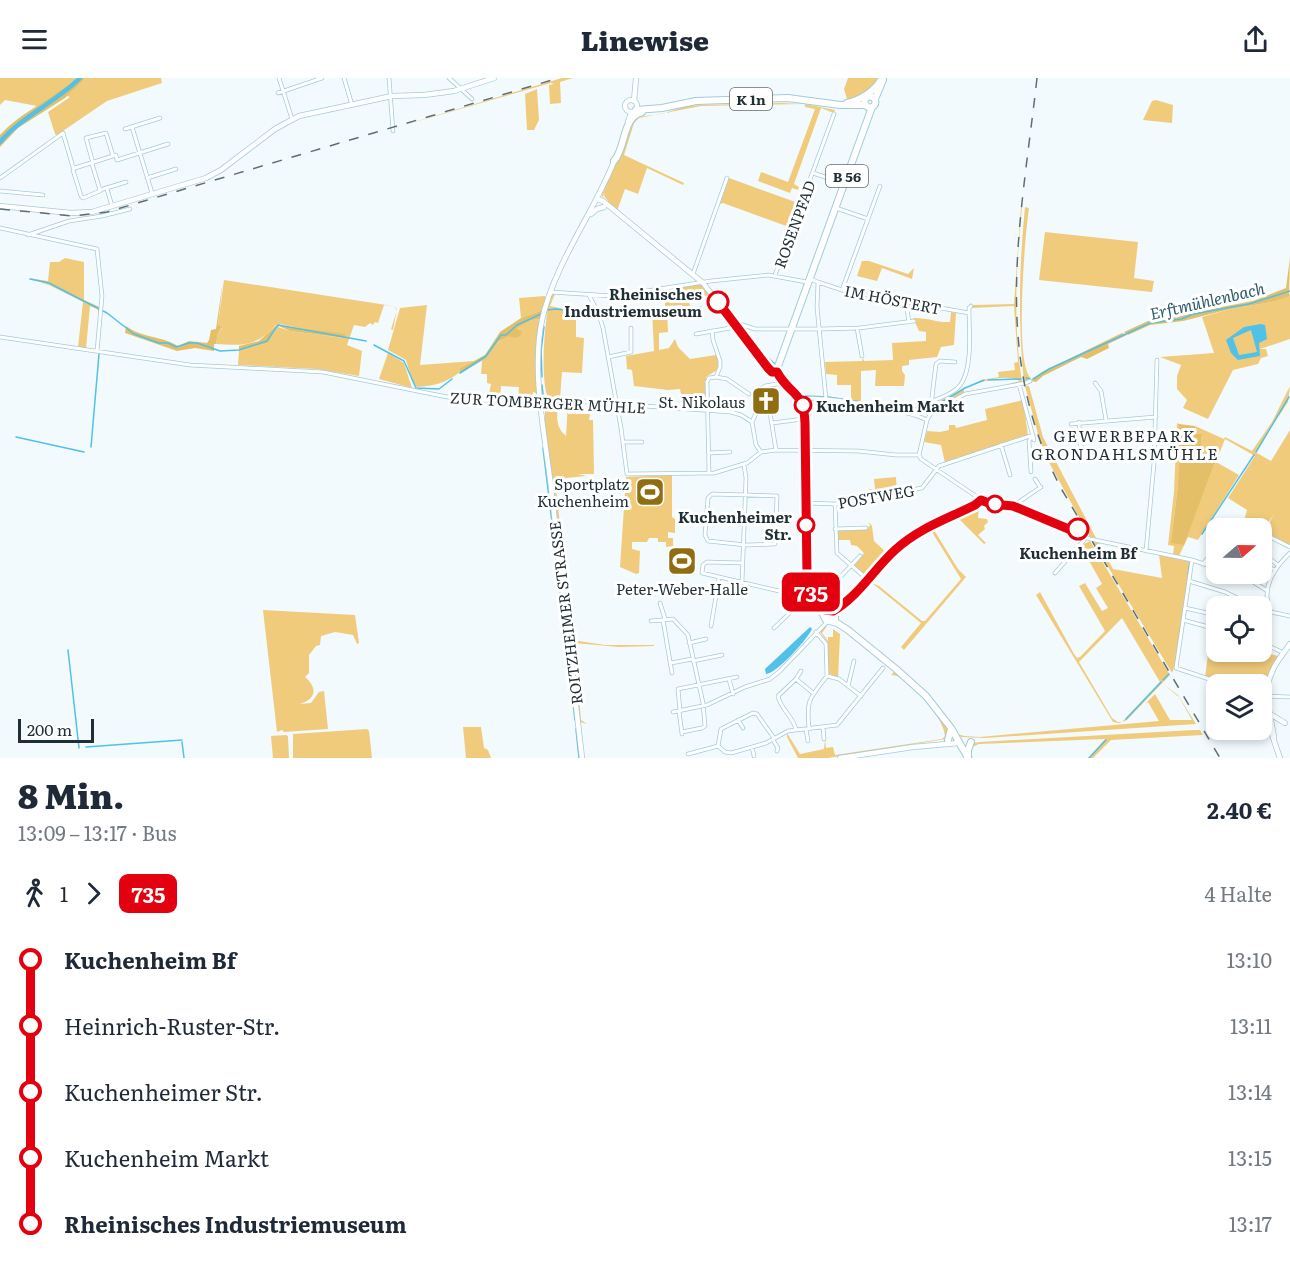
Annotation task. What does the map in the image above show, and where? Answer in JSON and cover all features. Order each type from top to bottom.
[{"type":"main road","points":[[868,106],[876,104],[874,98],[882,80]]},
{"type":"main road","name":"K 1n","points":[[812,100],[852,102],[871,92],[882,80]]},
{"type":"main road","name":"K 1n","points":[[632,107],[649,109],[711,100],[788,99],[868,106]]},
{"type":"main road","name":"K 1n","points":[[614,161],[634,116],[639,113],[666,110],[678,104]]},
{"type":"main road","name":"B 56","points":[[777,372],[870,116],[868,106]]},
{"type":"main road","points":[[777,372],[801,399],[805,419],[806,565],[813,596],[830,616],[926,696],[951,728],[955,742],[968,758]]},
{"type":"main road","points":[[968,758],[971,742]]},
{"type":"street","points":[[279,78],[292,120]]},
{"type":"street","points":[[278,93],[322,78]]},
{"type":"street","points":[[344,78],[352,105]]},
{"type":"street","points":[[389,78],[393,131]]},
{"type":"street","points":[[449,78],[472,99]]},
{"type":"street","points":[[0,206],[74,213],[92,212],[112,207],[191,184],[214,174],[292,120],[313,112],[392,96],[432,94],[459,89],[478,80],[494,78]]},
{"type":"street","name":"ROITZHEIMER STRASSE","points":[[582,758],[538,354],[544,312],[550,292],[614,161],[632,107],[636,78]]},
{"type":"street","name":"ROSENPFAD","points":[[775,275],[834,114]]},
{"type":"street","points":[[125,129],[160,118]]},
{"type":"street","points":[[132,127],[153,195]]},
{"type":"street","points":[[0,178],[63,133],[83,198],[126,182]]},
{"type":"street","points":[[101,190],[86,138],[106,133],[113,156]]},
{"type":"street","points":[[74,167],[116,155],[117,160],[168,144]]},
{"type":"street","points":[[147,178],[176,169]]},
{"type":"street","name":"ROSENPFAD","points":[[813,172],[845,184]]},
{"type":"street","points":[[693,274],[727,178]]},
{"type":"street","points":[[842,290],[880,186]]},
{"type":"street","points":[[107,189],[112,207]]},
{"type":"street","points":[[0,191],[43,195]]},
{"type":"street","points":[[597,199],[604,207],[612,210]]},
{"type":"street","points":[[597,199],[603,201],[703,283],[768,368],[772,372],[777,372]]},
{"type":"street","points":[[589,216],[597,209],[604,207]]},
{"type":"street","points":[[836,207],[868,219]]},
{"type":"street","points":[[28,235],[69,221],[130,209]]},
{"type":"street","points":[[0,228],[97,249],[102,292],[97,351]]},
{"type":"street","name":"IM HÖSTERT","points":[[550,292],[614,296],[775,275],[969,314]]},
{"type":"street","points":[[818,282],[816,302],[826,397]]},
{"type":"street","points":[[589,295],[598,312],[608,357],[623,442],[626,474],[709,474],[744,465],[761,452],[776,450],[858,451],[919,455]]},
{"type":"street","points":[[696,334],[735,324],[755,329],[858,328],[912,322],[906,302]]},
{"type":"street","points":[[931,404],[956,389],[962,382],[970,351],[969,314],[971,306]]},
{"type":"street","points":[[608,357],[631,352],[631,328]]},
{"type":"street","points":[[858,328],[862,357]]},
{"type":"street","points":[[709,474],[707,381],[716,376],[720,368],[712,331]]},
{"type":"street","name":"ZUR TOMBERGER MÜHLE","points":[[0,337],[196,365],[323,372],[462,400],[572,401],[617,404],[734,413],[752,422]]},
{"type":"street","points":[[1146,551],[1154,463],[1157,360]]},
{"type":"street","points":[[955,362],[938,362],[930,414],[919,455],[921,459],[981,500],[991,504],[1013,506],[1086,538],[1206,565]]},
{"type":"street","points":[[716,376],[729,380],[748,394],[760,396]]},
{"type":"street","points":[[930,414],[965,394],[1030,381]]},
{"type":"street","points":[[761,452],[756,445],[752,422],[758,409],[760,390],[764,386],[779,385],[784,382]]},
{"type":"street","points":[[1095,383],[1101,391],[1106,420]]},
{"type":"street","points":[[1020,384],[1034,440]]},
{"type":"street","points":[[801,399],[826,397],[927,420]]},
{"type":"street","points":[[770,413],[776,450]]},
{"type":"street","points":[[1071,424],[1156,417]]},
{"type":"street","points":[[772,423],[805,419]]},
{"type":"street","points":[[1079,422],[1080,444],[1083,450]]},
{"type":"street","points":[[936,469],[939,466],[1033,435]]},
{"type":"street","points":[[1031,472],[1029,441],[1033,435]]},
{"type":"street","points":[[623,442],[642,442]]},
{"type":"street","points":[[1001,445],[1010,475]]},
{"type":"street","points":[[708,453],[730,452]]},
{"type":"street","points":[[742,582],[746,474],[744,465]]},
{"type":"street","name":"POSTWEG","points":[[806,503],[835,504],[922,488],[936,469]]},
{"type":"street","points":[[1013,506],[1040,487],[1035,479]]},
{"type":"street","points":[[709,495],[745,495],[777,496],[775,545],[711,542],[706,539],[709,495]]},
{"type":"street","points":[[673,712],[703,706],[771,678],[895,550],[917,533],[981,500]]},
{"type":"street","points":[[835,504],[836,552],[867,579]]},
{"type":"street","points":[[722,518],[744,518]]},
{"type":"street","points":[[835,529],[866,528]]},
{"type":"street","points":[[1055,573],[1086,538]]},
{"type":"street","points":[[1272,538],[1290,547]]},
{"type":"street","points":[[1267,596],[1266,590],[1275,570],[1290,553]]},
{"type":"street","points":[[829,589],[860,556]]},
{"type":"street","points":[[1272,559],[1278,565]]},
{"type":"street","points":[[1192,560],[1176,668],[1206,678]]},
{"type":"street","points":[[1203,564],[1206,560]]},
{"type":"street","points":[[743,563],[708,561],[703,565],[702,573],[784,592],[800,603]]},
{"type":"street","points":[[711,626],[720,577]]},
{"type":"street","points":[[1189,581],[1233,596]]},
{"type":"street","points":[[1256,584],[1266,590]]},
{"type":"street","points":[[800,603],[813,596]]},
{"type":"street","points":[[774,628],[800,603],[813,596]]},
{"type":"street","points":[[660,603],[672,673]]},
{"type":"street","points":[[1185,608],[1206,613]]},
{"type":"street","points":[[1272,612],[1290,615]]},
{"type":"street","points":[[651,621],[673,619],[687,633],[692,660],[699,685],[703,706],[704,727],[682,733],[677,690],[699,685],[729,679],[737,677]]},
{"type":"street","points":[[1183,620],[1206,626]]},
{"type":"street","points":[[808,741],[807,707],[813,693],[827,675],[826,644],[816,632]]},
{"type":"street","points":[[689,643],[706,639]]},
{"type":"street","points":[[1271,674],[1290,644]]},
{"type":"street","points":[[1272,648],[1284,653]]},
{"type":"street","points":[[671,663],[722,655]]},
{"type":"street","points":[[848,686],[854,661]]},
{"type":"street","points":[[728,753],[752,747],[786,732],[837,725],[883,668]]},
{"type":"street","points":[[796,730],[795,723],[778,698],[801,671]]},
{"type":"street","points":[[827,675],[837,678],[861,696]]},
{"type":"street","points":[[729,679],[733,694]]},
{"type":"street","points":[[796,679],[813,693]]},
{"type":"street","points":[[1272,696],[1290,697]]},
{"type":"street","points":[[718,746],[720,730],[755,713],[774,739],[778,747],[777,751]]},
{"type":"street","points":[[1272,715],[1285,723]]},
{"type":"street","points":[[738,720],[743,728]]},
{"type":"street","points":[[1272,725],[1280,758]]},
{"type":"street","points":[[823,727],[824,739]]},
{"type":"street","points":[[1272,738],[1276,746]]},
{"type":"street","points":[[840,758],[955,742]]},
{"type":"street","points":[[688,754],[718,746],[728,753],[729,758]]},
{"type":"street","points":[[752,747],[754,756]]},
{"type":"shaded area","points":[[0,78],[76,78],[57,94],[37,106],[5,100],[0,105]]},
{"type":"shaded area","points":[[76,78],[86,78],[65,98],[18,128],[0,147],[0,135],[27,112]]},
{"type":"shaded area","points":[[86,78],[161,78],[162,83],[107,101],[57,135],[55,134],[48,112],[70,97],[67,96]]},
{"type":"shaded area","points":[[562,78],[573,78],[560,82],[561,103],[550,104],[549,85],[554,84],[551,83],[394,128]]},
{"type":"shaded area","points":[[848,78],[880,78],[870,91],[843,102],[847,99],[844,89]]},
{"type":"shaded area","points":[[537,89],[539,120],[534,130],[527,130],[525,94]]},
{"type":"shaded area","points":[[1152,101],[1173,105],[1172,123],[1143,120]]},
{"type":"shaded area","points":[[803,104],[701,106],[665,113],[699,105]]},
{"type":"shaded area","points":[[805,104],[835,110],[834,113],[821,108],[794,184],[799,187],[798,190],[792,188],[790,193],[758,181],[761,172],[788,182],[815,109],[805,107]]},
{"type":"shaded area","points":[[656,115],[639,118],[634,123],[624,155],[684,183],[683,185],[647,168],[638,194],[625,189],[617,211],[607,204],[605,191],[603,197],[606,201],[603,200],[602,195],[632,121],[622,152],[633,122],[637,117]]},
{"type":"shaded area","points":[[729,178],[801,204],[791,230],[789,227],[723,203],[720,204]]},
{"type":"shaded area","points":[[1022,207],[1016,295],[1017,338],[1022,383],[1004,385],[1020,381],[999,378],[964,389],[982,380],[999,377],[998,372],[1015,370],[1014,363],[1018,362],[1014,306],[971,308],[973,305],[1014,304]]},
{"type":"shaded area","points":[[1025,207],[1029,208],[1023,270],[1022,325],[1026,368],[1031,378],[1024,382],[1020,295]]},
{"type":"shaded area","points":[[1045,232],[1138,242],[1134,278],[1154,281],[1152,292],[1039,280]]},
{"type":"shaded area","points":[[1290,257],[1289,296],[1272,302],[1230,309],[1183,321],[1150,325],[1128,335],[1124,332],[1148,321],[1253,301],[1286,288]]},
{"type":"shaded area","points":[[65,258],[84,262],[84,300],[100,307],[99,313],[97,309],[90,306],[86,349],[78,347],[83,302],[29,278],[48,281],[50,262],[59,262]]},
{"type":"shaded area","points":[[862,261],[869,261],[908,274],[914,268],[912,279],[882,268],[877,281],[857,276]]},
{"type":"shaded area","points":[[223,280],[218,325],[222,327],[216,344],[214,344],[214,351],[195,348],[177,351],[125,333],[126,326],[139,333],[178,346],[189,341],[207,343],[211,330],[216,329]]},
{"type":"shaded area","points":[[224,280],[393,306],[384,305],[378,323],[375,322],[373,325],[370,323],[365,327],[354,325],[347,345],[362,351],[359,376],[316,369],[238,365],[239,351],[268,343],[278,327],[290,331],[344,338],[280,324],[256,341],[234,345],[216,344],[218,333],[222,328],[218,325]]},
{"type":"shaded area","points":[[701,284],[710,295],[705,296],[702,292],[693,294],[693,297],[687,299],[689,299],[690,307],[665,306],[664,290]]},
{"type":"shaded area","points":[[555,294],[550,306],[578,312],[595,310],[598,314],[576,315],[576,337],[584,338],[582,373],[562,372],[560,399],[549,400],[544,379],[544,348],[549,304],[551,295]]},
{"type":"shaded area","points":[[1290,294],[1290,339],[1260,349],[1266,349],[1268,356],[1261,358],[1258,364],[1233,370],[1208,419],[1183,408],[1187,400],[1177,389],[1177,376],[1181,365],[1160,357],[1214,353],[1202,317],[1230,309],[1272,302]]},
{"type":"shaded area","points":[[545,296],[543,310],[521,318],[519,298]]},
{"type":"shaded area","points":[[427,305],[420,365],[474,361],[445,381],[417,387],[412,381],[406,360],[388,350],[400,308]]},
{"type":"shaded area","points":[[665,309],[668,332],[659,333],[659,350],[669,348],[675,339],[678,347],[690,359],[716,355],[719,363],[717,370],[706,377],[707,395],[681,394],[680,389],[634,386],[632,370],[627,369],[626,356],[654,351],[652,310]]},
{"type":"shaded area","points":[[543,310],[541,319],[532,320],[517,328],[522,332],[520,336],[514,338],[508,336],[499,341],[485,359],[461,373],[459,370],[461,368],[485,355],[500,332],[521,318]]},
{"type":"shaded area","points":[[951,312],[956,313],[954,345],[941,347],[937,357],[909,360],[909,365],[902,366],[905,375],[904,386],[875,386],[876,370],[861,371],[861,402],[851,400],[851,385],[837,385],[837,375],[826,374],[825,362],[862,361],[863,358],[864,361],[893,360],[892,343],[926,341],[926,332],[919,331],[913,318],[950,322]]},
{"type":"shaded area","points":[[541,319],[538,399],[536,393],[533,392],[531,400],[515,399],[518,399],[519,387],[501,386],[500,399],[488,399],[491,384],[487,383],[487,374],[481,374],[482,361],[503,337],[508,335],[514,338],[520,330],[517,328],[532,320]]},
{"type":"shaded area","points":[[278,324],[345,334],[345,338],[290,331],[279,326],[268,343],[239,351],[239,346],[259,341]]},
{"type":"shaded area","points":[[1122,333],[1127,335],[1108,344],[1109,348],[1087,359],[1081,357],[1043,376],[1036,382],[1031,381],[1042,372]]},
{"type":"shaded area","points":[[388,353],[404,363],[412,388],[379,379]]},
{"type":"shaded area","points":[[1025,386],[1029,386],[1043,437],[1096,538],[1090,537],[1046,457]]},
{"type":"shaded area","points":[[1290,386],[1288,402],[1255,452],[1271,461],[1290,430],[1290,546],[1272,537],[1274,514],[1271,518],[1245,518],[1247,510],[1228,498],[1255,456],[1225,439],[1216,462],[1239,475],[1212,518],[1206,518],[1206,527],[1198,540],[1188,537],[1179,556],[1173,554],[1174,546],[1168,545],[1174,492],[1177,423],[1179,424],[1178,485],[1171,541],[1200,453],[1202,434],[1195,433],[1195,426],[1224,439],[1225,437],[1252,451],[1272,422]]},
{"type":"shaded area","points":[[964,389],[964,393],[932,409],[932,405]]},
{"type":"shaded area","points":[[1023,400],[1028,435],[945,463],[941,445],[924,442],[927,431],[940,432],[949,430],[949,425],[955,425],[956,428],[987,420],[985,409]]},
{"type":"shaded area","points":[[549,402],[558,404],[558,425],[566,436],[568,402],[568,414],[590,414],[589,420],[593,420],[594,474],[578,474],[586,476],[555,479],[562,542],[568,548],[562,546],[558,540],[545,425],[545,405]]},
{"type":"shaded area","points":[[1179,424],[1195,426],[1195,433],[1202,434],[1200,453],[1215,461],[1184,545],[1171,543],[1178,485]]},
{"type":"shaded area","points":[[672,475],[672,517],[675,519],[675,533],[668,532],[668,538],[673,538],[673,546],[666,547],[666,542],[658,542],[658,538],[649,538],[647,542],[632,542],[632,549],[640,551],[639,573],[636,574],[620,567],[626,477]]},
{"type":"shaded area","points":[[896,477],[897,491],[869,496],[869,489],[875,489],[874,479]]},
{"type":"shaded area","points":[[983,503],[979,507],[978,518],[987,519],[988,522],[984,526],[985,529],[978,535],[986,543],[984,544],[955,515]]},
{"type":"shaded area","points":[[951,515],[922,528],[866,576],[854,566],[864,553],[857,546],[851,545],[850,540],[838,540],[837,531],[866,529],[870,526],[869,522],[872,526],[874,541],[888,554],[921,528]]},
{"type":"shaded area","points":[[934,530],[958,569],[966,577],[904,650],[901,647],[921,623],[872,583],[925,621],[961,579],[932,532]]},
{"type":"shaded area","points":[[1090,541],[1170,675],[1127,720],[1122,722],[1119,723],[1113,722],[1036,595],[1040,592],[1074,654],[1077,658],[1080,657],[1105,631],[1079,586],[1085,583],[1102,611],[1108,608],[1096,588],[1102,584],[1082,548]],"holes":[[[1122,618],[1160,682],[1122,722],[1112,718],[1079,662]]]},
{"type":"shaded area","points":[[1093,542],[1099,543],[1113,569],[1162,578],[1159,555],[1191,562],[1177,660],[1172,673]]},
{"type":"shaded area","points":[[566,549],[563,551],[563,557],[572,640],[605,645],[654,645],[619,647],[574,643],[581,720],[587,724],[580,722],[571,644],[575,642],[571,640],[560,551]]},
{"type":"shaded area","points":[[263,610],[355,615],[359,643],[357,644],[353,635],[335,632],[321,636],[320,645],[316,646],[309,655],[309,673],[305,677],[312,685],[313,693],[309,699],[300,704],[311,703],[319,692],[324,691],[328,729],[277,732]]},
{"type":"shaded area","points":[[827,626],[822,633],[828,641],[828,637],[833,637],[833,629],[840,634],[838,678],[828,673],[828,643],[820,632]]},
{"type":"shaded area","points":[[1272,654],[1278,656],[1271,674],[1206,674],[1205,677],[1207,662],[1272,662]]},
{"type":"shaded area","points":[[896,665],[929,697],[957,733]]},
{"type":"shaded area","points":[[895,671],[915,688],[907,682],[891,675]]},
{"type":"shaded area","points":[[1164,685],[1178,695],[1196,724],[985,738],[961,737],[958,734],[980,737],[1159,721],[1148,702],[1145,704],[1155,694],[1170,720],[1192,720],[1179,697]]},
{"type":"shaded area","points":[[916,690],[932,706],[949,731],[946,739],[828,758],[798,758],[787,737],[787,733],[800,754],[824,749],[825,740],[826,748],[833,747],[835,755],[942,739],[945,736],[939,719]]},
{"type":"shaded area","points":[[463,727],[481,727],[484,748],[488,750],[491,758],[466,758]]},
{"type":"shaded area","points":[[367,729],[372,758],[293,758],[293,734]]},
{"type":"shaded area","points":[[1200,730],[1203,735],[1111,740],[1093,758],[1088,758],[1105,739],[979,744],[972,747],[973,758],[969,753],[973,743],[980,742]]},
{"type":"shaded area","points":[[271,736],[288,736],[289,758],[273,758]]},
{"type":"water","points":[[1265,325],[1267,339],[1259,343],[1260,356],[1238,360],[1231,353],[1226,340],[1244,327]],"holes":[[[1251,330],[1257,352],[1239,355],[1233,338]]]},
{"type":"water","points":[[810,627],[812,629],[809,634],[791,656],[777,669],[766,674],[765,669]]},
{"type":"waterway","points":[[0,142],[18,125],[80,78]]},
{"type":"waterway","name":"Erftmühlenbach","points":[[30,279],[49,283],[107,313],[134,334],[176,347],[197,343],[220,351],[239,350],[267,341],[278,325],[366,341]]},
{"type":"waterway","name":"Erftmühlenbach","points":[[1033,379],[1049,369],[1150,323],[1181,319],[1194,314],[1249,304],[1290,291]]},
{"type":"waterway","name":"Erftmühlenbach","points":[[547,310],[589,313],[701,307]]},
{"type":"waterway","name":"Erftmühlenbach","points":[[710,307],[731,322]]},
{"type":"waterway","name":"Erftmühlenbach","points":[[460,373],[486,356],[501,335],[506,335],[517,325],[541,314]]},
{"type":"waterway","points":[[542,377],[541,351],[544,327]]},
{"type":"waterway","name":"Erftmühlenbach","points":[[751,343],[775,364]]},
{"type":"waterway","name":"Erftmühlenbach","points":[[374,345],[404,361],[416,388],[439,389],[452,379]]},
{"type":"waterway","points":[[91,447],[99,354]]},
{"type":"waterway","name":"Erftmühlenbach","points":[[781,369],[792,383]]},
{"type":"waterway","name":"Erftmühlenbach","points":[[1026,378],[1030,379]]},
{"type":"waterway","name":"Erftmühlenbach","points":[[988,380],[1021,379]]},
{"type":"waterway","name":"Erftmühlenbach","points":[[896,409],[935,406],[965,388],[984,380]]},
{"type":"waterway","points":[[542,385],[543,394]]},
{"type":"waterway","name":"Erftmühlenbach","points":[[804,396],[862,402]]},
{"type":"waterway","points":[[1256,452],[1289,397]]},
{"type":"waterway","points":[[16,437],[84,452]]},
{"type":"waterway","points":[[543,448],[554,539]]},
{"type":"waterway","points":[[1202,534],[1254,455]]},
{"type":"waterway","points":[[555,549],[565,635]]},
{"type":"waterway","points":[[1188,574],[1190,562]]},
{"type":"waterway","points":[[566,643],[575,720]]},
{"type":"waterway","points":[[68,650],[79,748]]},
{"type":"waterway","points":[[1163,680],[1169,674]]},
{"type":"waterway","points":[[1126,719],[1161,682]]},
{"type":"waterway","points":[[576,729],[579,758]]},
{"type":"waterway","points":[[86,747],[182,740]]},
{"type":"waterway","points":[[1089,758],[1106,740]]},
{"type":"waterway","points":[[182,742],[184,758]]},
{"type":"railway","points":[[0,209],[73,216],[107,212],[559,78]]},
{"type":"railway","points":[[1037,78],[1019,236],[1017,287],[1018,338],[1025,389],[1040,439],[1062,490],[1220,758]]},
{"type":"bus line","name":"735","points":[[718,302],[768,368],[772,372],[777,372],[803,404],[808,585],[814,600],[825,610],[833,611],[846,602],[906,540],[981,500],[991,504],[1007,504],[1071,530],[1078,529]]},
{"type":"place","name":"Rheinisches Industriemuseum","points":[[718,302]]},
{"type":"place","name":"St. Nikolaus","points":[[766,401]]},
{"type":"place","name":"Kuchenheim Markt","points":[[803,405]]},
{"type":"place","name":"Sportplatz Kuchenheim","points":[[650,492]]},
{"type":"place","name":"Kuchenheimer Str.","points":[[806,525]]},
{"type":"place","name":"Kuchenheim Bf","points":[[1078,529]]},
{"type":"place","name":"Peter-Weber-Halle","points":[[682,561]]},
{"type":"district","name":"GEWERBEPARK GRONDAHLSMÜHLE","points":[[1125,444]]}]
